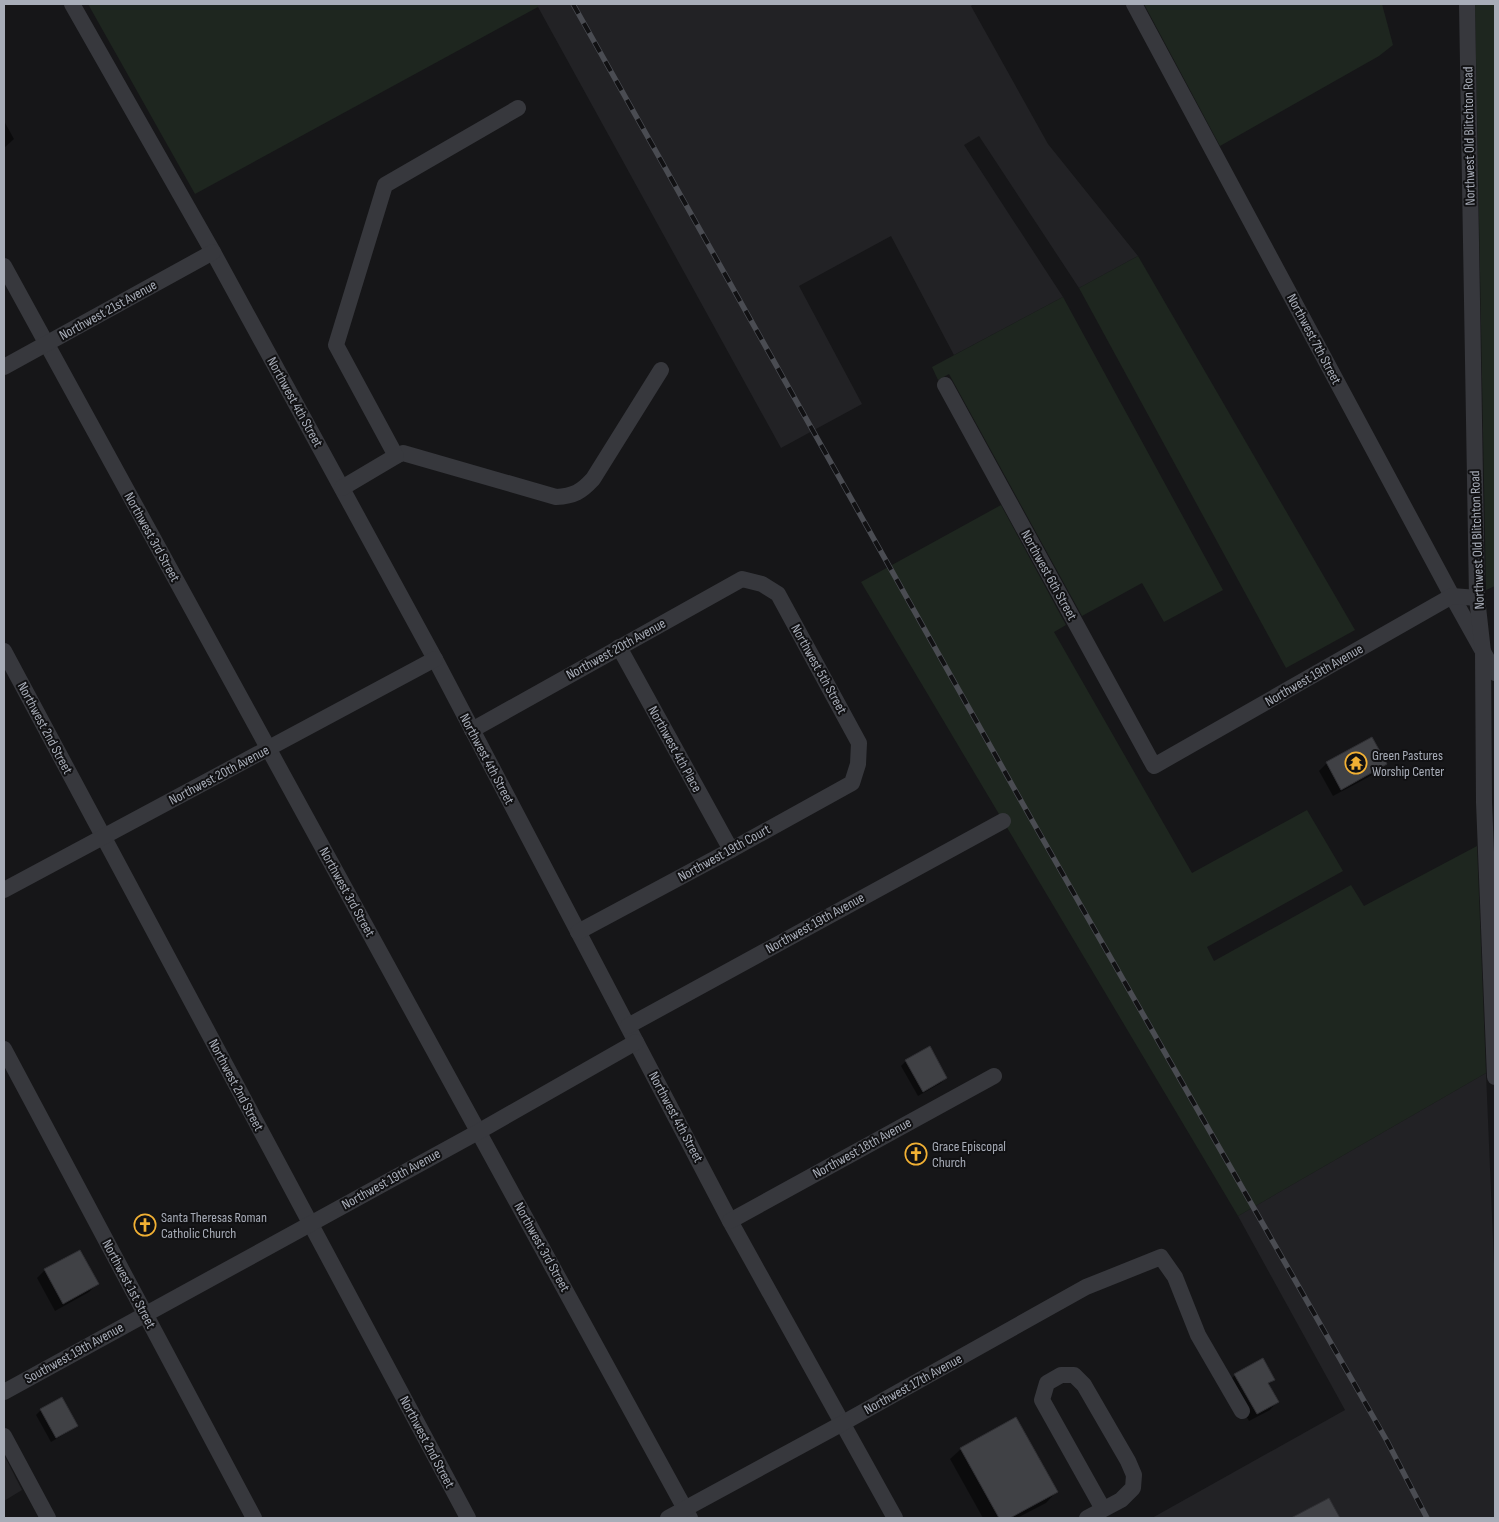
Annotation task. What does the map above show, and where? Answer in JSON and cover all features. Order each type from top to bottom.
[{"type":"street","name":"Northwest 4th Street","points":[[72,4],[213,252],[435,659],[730,1221],[895,1518]]},
{"type":"street","name":"Northwest 7th Street","points":[[1134,4],[1495,673]]},
{"type":"street","name":"Northwest Old Blitchton Road","points":[[1466,4],[1477,598],[1483,652],[1484,802],[1495,1077]]},
{"type":"street","points":[[396,456],[336,345],[385,185],[518,108]]},
{"type":"street","name":"Northwest 21st Avenue","points":[[4,367],[213,252]]},
{"type":"street","name":"Northwest 3rd Street","points":[[4,266],[688,1514]]},
{"type":"street","points":[[342,488],[403,452],[556,497],[571,496],[583,490],[593,479],[662,370]]},
{"type":"street","name":"Northwest 6th Street","points":[[945,385],[1154,766]]},
{"type":"street","name":"Northwest 20th Avenue","points":[[472,730],[742,580],[762,584]]},
{"type":"street","name":"Northwest 5th Street","points":[[762,584],[778,594],[859,743],[858,764]]},
{"type":"street","points":[[1452,596],[1477,598]]},
{"type":"street","name":"Northwest 19th Avenue","points":[[1154,766],[1452,596]]},
{"type":"street","name":"Northwest 4th Place","points":[[619,647],[731,850]]},
{"type":"street","name":"Northwest 2nd Street","points":[[4,651],[468,1518]]},
{"type":"street","name":"Northwest 20th Avenue","points":[[4,890],[435,659]]},
{"type":"street","name":"Northwest 19th Court","points":[[578,932],[852,784],[858,764]]},
{"type":"street","name":"Northwest 19th Avenue","points":[[628,1026],[1003,821]]},
{"type":"street","name":"Northwest 19th Avenue","points":[[145,1314],[478,1132],[636,1042]]},
{"type":"street","name":"Northwest 1st Street","points":[[4,1049],[254,1518]]},
{"type":"street","name":"Northwest 18th Avenue","points":[[730,1221],[994,1076]]},
{"type":"street","name":"Northwest 17th Avenue","points":[[668,1518],[688,1514],[843,1423],[1086,1287],[1161,1257],[1175,1277],[1198,1335],[1242,1411]]},
{"type":"street","name":"Southwest 19th Avenue","points":[[4,1392],[145,1314]]},
{"type":"street","points":[[1087,1518],[1121,1500],[1133,1488],[1134,1475],[1128,1461],[1084,1385],[1074,1375],[1062,1375],[1047,1383],[1042,1400],[1103,1509]]},
{"type":"street","points":[[4,1436],[48,1518]]},
{"type":"shaded area","points":[[88,4],[538,4],[538,7],[195,194]]},
{"type":"shaded area","points":[[538,4],[973,4],[971,6],[1048,144],[1138,256],[1079,288],[979,136],[964,145],[1063,297],[954,355],[891,236],[799,286],[862,404],[781,448]]},
{"type":"shaded area","points":[[1144,4],[1382,4],[1393,45],[1379,56],[1220,146]]},
{"type":"shaded area","points":[[1475,4],[1495,4],[1495,586],[1486,590]]},
{"type":"shaded area","points":[[1138,256],[1355,630],[1286,668],[1079,288]]},
{"type":"shaded area","points":[[1063,297],[1223,590],[1164,622],[1142,583],[1082,616],[949,374],[938,380],[932,367]]},
{"type":"shaded area","points":[[1001,505],[1066,625],[1054,632],[1192,873],[1307,810],[1343,871],[1207,947],[1214,961],[1351,885],[1364,906],[1477,846],[1486,1073],[1238,1216],[861,582]]},
{"type":"shaded area","points":[[1486,1073],[1495,1287],[1495,1518],[1152,1518],[1345,1410],[1238,1216]]},
{"type":"shaded area","points":[[4,1455],[22,1490],[4,1501]]},
{"type":"building","name":"Green Pastures Worship Center","points":[[1372,737],[1387,764],[1341,790],[1326,762]]},
{"type":"building","points":[[930,1046],[947,1078],[923,1092],[905,1060]]},
{"type":"building","points":[[80,1250],[99,1284],[63,1304],[44,1269]]},
{"type":"building","points":[[1263,1358],[1275,1380],[1268,1383],[1279,1402],[1257,1414],[1234,1374]]},
{"type":"building","points":[[62,1397],[78,1426],[56,1438],[40,1409]]},
{"type":"building","points":[[1016,1417],[1058,1492],[1010,1518],[999,1518],[960,1448]]},
{"type":"building","points":[[1329,1498],[1340,1518],[1291,1518]]},
{"type":"railway","points":[[573,4],[1033,822],[1387,1441],[1427,1518]]},
{"type":"place","name":"Green Pastures Worship Center","points":[[1356,763]]},
{"type":"place","name":"Grace Episcopal Church","points":[[916,1154]]},
{"type":"place","name":"Santa Theresas Roman Catholic Church","points":[[145,1225]]}]
